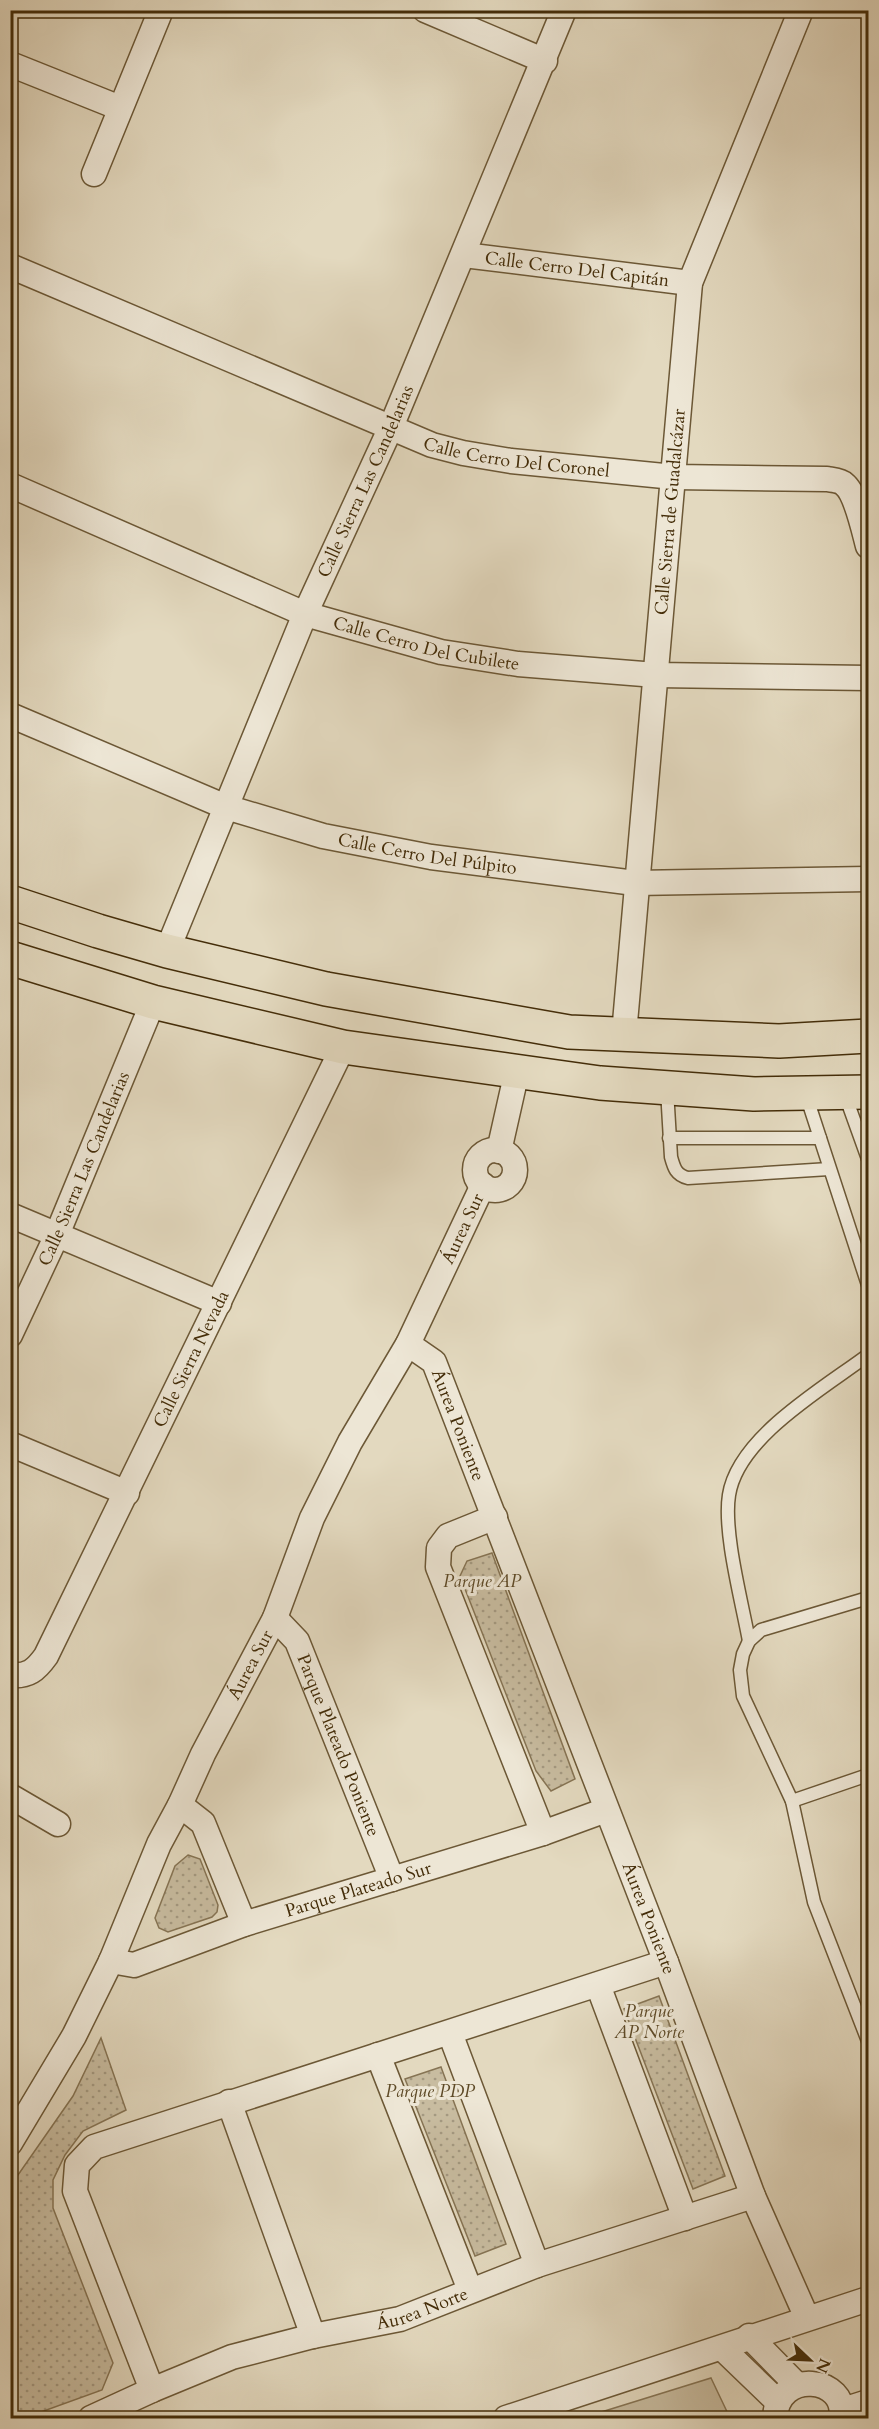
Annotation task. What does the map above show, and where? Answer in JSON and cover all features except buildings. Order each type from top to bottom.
[{"type":"main road","points":[[10,902],[98,932],[167,951],[326,989],[569,1032],[779,1041],[868,1036]]},
{"type":"main road","points":[[10,958],[153,1002],[343,1047],[600,1083],[754,1094],[856,1093]]},
{"type":"street","points":[[94,174],[161,10]]},
{"type":"street","points":[[425,10],[545,61]]},
{"type":"street","name":"Calle Sierra Las Candelarias","points":[[167,951],[305,614],[391,427],[545,61],[564,10]]},
{"type":"street","name":"Calle Sierra de Guadalcázar","points":[[624,1034],[635,883],[656,675],[690,283],[801,10]]},
{"type":"street","points":[[10,64],[120,108]]},
{"type":"street","name":"Calle Cerro Del Capitán","points":[[464,255],[690,283]]},
{"type":"street","name":"Calle Cerro Del Coronel","points":[[10,267],[432,445],[511,461],[674,477],[826,479],[842,482],[855,504],[868,546]]},
{"type":"street","name":"Calle Cerro Del Cubilete","points":[[10,485],[305,614],[441,652],[518,664],[656,675],[868,678]]},
{"type":"street","name":"Calle Cerro Del Púlpito","points":[[10,715],[226,807],[322,836],[431,857],[635,883],[868,879]]},
{"type":"street","name":"Calle Sierra Las Candelarias","points":[[10,1335],[56,1237],[153,1002]]},
{"type":"street","name":"Calle Sierra Nevada","points":[[10,1675],[26,1675],[37,1669],[127,1493],[343,1047]]},
{"type":"street","name":"Áurea Sur","points":[[10,2143],[74,2036],[111,1960],[159,1844],[274,1618],[312,1518],[350,1442],[408,1344],[483,1185],[476,1174],[477,1161],[486,1152],[499,1150],[517,1071]]},
{"type":"street","points":[[10,1215],[56,1237],[219,1303]]},
{"type":"street","name":"Áurea Poniente","points":[[408,1344],[434,1362],[666,1962],[753,2196],[807,2318]]},
{"type":"street","points":[[10,1444],[127,1493]]},
{"type":"street","points":[[495,1517],[448,1536],[440,1548],[438,1567],[543,1833]]},
{"type":"street","name":"Parque Plateado Poniente","points":[[274,1618],[297,1641],[392,1879]]},
{"type":"street","points":[[13,1804],[58,1824]]},
{"type":"street","points":[[180,1805],[203,1823],[244,1924]]},
{"type":"street","name":"Parque Plateado Sur","points":[[111,1960],[134,1965],[244,1924],[543,1833],[606,1810]]},
{"type":"street","points":[[152,2390],[75,2191],[77,2165],[94,2147],[666,1962]]},
{"type":"street","points":[[598,1985],[685,2218]]},
{"type":"street","points":[[450,2033],[537,2265]]},
{"type":"street","points":[[378,2055],[470,2290]]},
{"type":"street","points":[[229,2102],[313,2336]]},
{"type":"street","name":"Áurea Norte","points":[[91,2418],[152,2390],[232,2358],[313,2336],[400,2319],[537,2265],[753,2196]]},
{"type":"street","points":[[506,2418],[722,2348],[749,2336],[866,2300]]},
{"type":"street","points":[[749,2336],[797,2385]]},
{"type":"street","points":[[722,2348],[776,2410],[785,2392],[797,2385],[811,2383],[825,2387],[857,2408]]},
{"type":"lane","points":[[666,1088],[669,1138],[674,1167],[681,1176],[688,1178],[829,1169]]},
{"type":"lane","points":[[856,1093],[868,1159]]},
{"type":"lane","points":[[806,1094],[868,1285]]},
{"type":"lane","points":[[669,1138],[820,1138]]},
{"type":"lane","points":[[868,1355],[767,1431],[745,1455],[729,1494],[729,1525],[748,1641],[740,1670],[742,1696],[792,1801],[814,1902],[868,2041]]},
{"type":"lane","points":[[748,1641],[761,1630],[868,1598]]},
{"type":"lane","points":[[792,1801],[868,1775]]},
{"type":"green space","name":"Parque AP","points":[[492,1553],[575,1779],[551,1791],[536,1771],[460,1576],[467,1561]]},
{"type":"green space","points":[[188,1855],[200,1859],[218,1905],[217,1912],[212,1917],[168,1932],[159,1928],[155,1918],[175,1866]]},
{"type":"green space","name":"Parque AP Norte","points":[[659,1996],[725,2176],[693,2189],[624,2009]]},
{"type":"green space","points":[[101,2038],[126,2110],[83,2131],[65,2155],[53,2180],[53,2208],[113,2363],[102,2390],[41,2412],[11,2417],[11,2185],[73,2096]]},
{"type":"green space","name":"Parque PDP","points":[[441,2067],[506,2244],[475,2256],[405,2079]]},
{"type":"green space","points":[[711,2378],[730,2418],[582,2418]]}]
